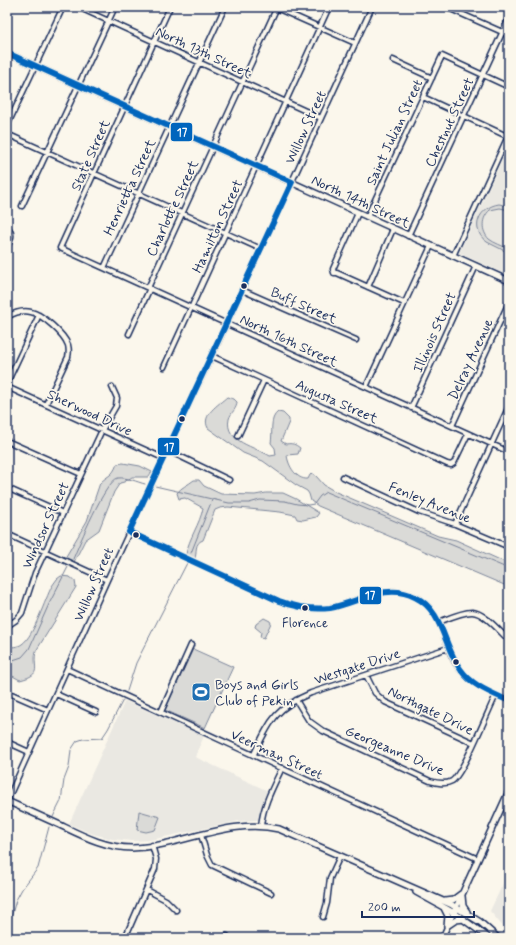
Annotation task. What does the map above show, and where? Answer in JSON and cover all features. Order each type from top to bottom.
[{"type":"main road","name":"North 14th Street","points":[[7,54],[509,281]]},
{"type":"main road","points":[[455,910],[478,859],[506,804],[509,791]]},
{"type":"main road","points":[[7,801],[103,844],[125,848],[152,845],[240,827],[261,826],[279,829],[387,877],[455,910],[469,915],[498,938]]},
{"type":"main road","points":[[444,904],[462,894]]},
{"type":"main road","points":[[462,894],[463,906],[469,915]]},
{"type":"main road","points":[[444,904],[448,916],[447,926]]},
{"type":"main road","points":[[455,910],[465,920],[489,938]]},
{"type":"main road","points":[[447,926],[456,920],[465,920]]},
{"type":"street","points":[[7,11],[9,7]]},
{"type":"street","points":[[7,126],[63,7]]},
{"type":"street","name":"North 13th Street","points":[[78,7],[321,118]]},
{"type":"street","points":[[22,206],[115,7]]},
{"type":"street","name":"State Street","points":[[60,248],[170,7]]},
{"type":"street","name":"Henrietta Street","points":[[104,268],[225,7]]},
{"type":"street","points":[[276,7],[355,44]]},
{"type":"street","name":"Charlotte Street","points":[[129,334],[276,7]]},
{"type":"street","name":"Hamilton Street","points":[[164,367],[257,167],[329,7]]},
{"type":"street","name":"Willow Street","points":[[7,801],[163,458],[227,324],[372,7]]},
{"type":"street","points":[[446,7],[509,35]]},
{"type":"street","points":[[458,13],[461,7]]},
{"type":"street","name":"Chestnut Street","points":[[408,236],[509,18]]},
{"type":"street","name":"Saint Julian Street","points":[[367,217],[442,56],[483,75]]},
{"type":"street","points":[[393,60],[432,78]]},
{"type":"street","points":[[483,75],[509,87]]},
{"type":"street","points":[[423,97],[509,136],[453,256]]},
{"type":"street","points":[[7,134],[261,249]]},
{"type":"street","points":[[358,213],[333,269],[334,273],[404,303]]},
{"type":"street","points":[[7,227],[11,235],[7,247]]},
{"type":"street","points":[[368,287],[393,229]]},
{"type":"street","points":[[366,387],[431,246]]},
{"type":"street","name":"North 16th Street","points":[[60,248],[509,452]]},
{"type":"street","name":"Illinois Street","points":[[411,408],[476,266]]},
{"type":"street","name":"Buff Street","points":[[242,290],[356,340]]},
{"type":"street","name":"Delray Avenue","points":[[452,426],[509,302]]},
{"type":"street","points":[[7,317],[26,311],[32,312],[39,315],[67,342],[69,349],[68,357],[46,404]]},
{"type":"street","points":[[7,383],[39,315]]},
{"type":"street","name":"Augusta Street","points":[[212,356],[448,464],[453,464],[468,434]]},
{"type":"street","points":[[238,436],[264,380]]},
{"type":"street","name":"Sherwood Drive","points":[[7,387],[163,458]]},
{"type":"street","name":"Windsor Street","points":[[7,626],[16,620],[22,613],[32,581],[45,552],[102,430],[117,404],[117,398],[112,387]]},
{"type":"street","points":[[455,524],[509,406]]},
{"type":"street","points":[[7,441],[81,474]]},
{"type":"street","points":[[167,450],[229,480]]},
{"type":"street","name":"Fenley Avenue","points":[[343,477],[419,512],[455,524],[509,547]]},
{"type":"street","points":[[7,488],[63,513]]},
{"type":"street","points":[[129,532],[295,607],[312,609],[326,608],[338,606],[379,592],[397,591],[408,593],[423,601],[433,611],[439,622],[455,664],[466,677],[477,686],[509,701]]},
{"type":"street","points":[[7,534],[107,580]]},
{"type":"street","points":[[439,622],[475,612],[483,616],[509,640]]},
{"type":"street","points":[[161,712],[191,645]]},
{"type":"street","name":"Westgate Drive","points":[[254,754],[271,720],[283,708],[296,700],[448,648]]},
{"type":"street","name":"Veerman Street","points":[[67,669],[254,754],[478,859]]},
{"type":"street","name":"Northgate Drive","points":[[366,675],[375,692],[385,702],[474,743]]},
{"type":"street","points":[[7,692],[48,710]]},
{"type":"street","points":[[56,694],[96,712]]},
{"type":"street","name":"Georgeanne Drive","points":[[296,700],[309,721],[323,731],[430,781],[439,783],[450,782],[459,774],[496,695]]},
{"type":"street","points":[[7,742],[29,752]]},
{"type":"street","points":[[261,826],[266,802],[282,768]]},
{"type":"street","points":[[450,782],[452,788]]},
{"type":"street","points":[[201,835],[207,855],[212,864],[270,892]]},
{"type":"street","points":[[125,938],[147,890],[156,866],[156,859],[152,845]]},
{"type":"street","points":[[323,917],[327,903],[330,878],[340,856]]},
{"type":"street","points":[[147,890],[166,900],[176,910]]},
{"type":"street","points":[[442,938],[455,910]]},
{"type":"shaded area","points":[[509,145],[509,276],[459,253]]},
{"type":"shaded area","points":[[499,204],[509,206],[509,210],[500,208],[490,210],[485,217],[483,228],[489,239],[509,249],[509,253],[487,242],[478,231],[479,219],[482,214],[486,209]]},
{"type":"shaded area","points":[[227,397],[234,399],[237,402],[236,407],[229,419],[229,427],[231,433],[242,443],[270,456],[276,455],[275,448],[271,443],[272,422],[273,418],[278,412],[283,413],[289,419],[289,422],[281,441],[286,444],[293,444],[300,448],[298,454],[287,455],[289,463],[296,474],[304,479],[308,479],[312,473],[324,485],[336,492],[438,536],[456,540],[509,564],[509,587],[318,506],[311,501],[307,491],[296,485],[263,461],[243,453],[208,428],[206,423],[209,415],[215,407]]},
{"type":"shaded area","points":[[123,463],[140,466],[152,472],[148,477],[132,477],[120,483],[114,492],[99,530],[85,540],[74,562],[65,558],[87,521],[100,483],[112,473],[117,464]]},
{"type":"shaded area","points":[[194,480],[199,480],[204,486],[221,494],[255,495],[266,493],[283,493],[319,513],[316,517],[303,520],[297,519],[295,515],[280,512],[228,507],[220,508],[215,510],[203,540],[197,545],[195,559],[186,554],[200,520],[203,508],[185,498],[179,499],[177,493]]},
{"type":"shaded area","points":[[61,576],[70,577],[75,581],[76,587],[36,651],[35,673],[20,680],[7,673],[7,647],[19,646],[26,640],[35,626],[52,586]]},
{"type":"shaded area","points":[[264,618],[271,623],[264,638],[260,637],[261,632],[255,627],[256,624]]},
{"type":"shaded area","points":[[193,649],[233,667],[205,728],[165,710]]},
{"type":"shaded area","points":[[125,701],[204,736],[195,757],[268,791],[263,803],[259,820],[239,821],[150,840],[132,841],[112,839],[93,834],[69,824]]},
{"type":"shaded area","points":[[139,811],[160,817],[155,830],[146,832],[137,830]]},
{"type":"shaded area","points":[[509,871],[509,934],[490,911]]},
{"type":"waterway","points":[[73,559],[93,514],[106,490],[113,482],[118,478],[121,478],[145,484]]},
{"type":"waterway","points":[[155,486],[229,503],[249,503],[260,500],[285,501],[308,505],[314,504],[320,496],[326,492],[509,569]]},
{"type":"waterway","points":[[191,553],[212,500]]},
{"type":"waterway","points":[[127,691],[136,663],[187,563]]},
{"type":"waterway","points":[[7,659],[13,660],[22,657],[29,649],[49,604],[68,567]]},
{"type":"waterway","points":[[53,817],[61,801],[64,780],[69,767],[71,750],[77,741],[83,739],[102,738],[123,700]]},
{"type":"waterway","points":[[7,927],[16,900],[22,889],[38,868],[49,827]]},
{"type":"transit line","name":"17","points":[[7,53],[292,182],[129,532],[279,601],[291,605],[317,609],[330,608],[372,595],[393,592],[404,593],[415,597],[425,603],[438,620],[450,651],[466,676],[477,685],[509,701]]},
{"type":"place","name":"Florence","points":[[305,608]]},
{"type":"place","name":"Boys and Girls Club of Pekin","points":[[201,692]]}]
